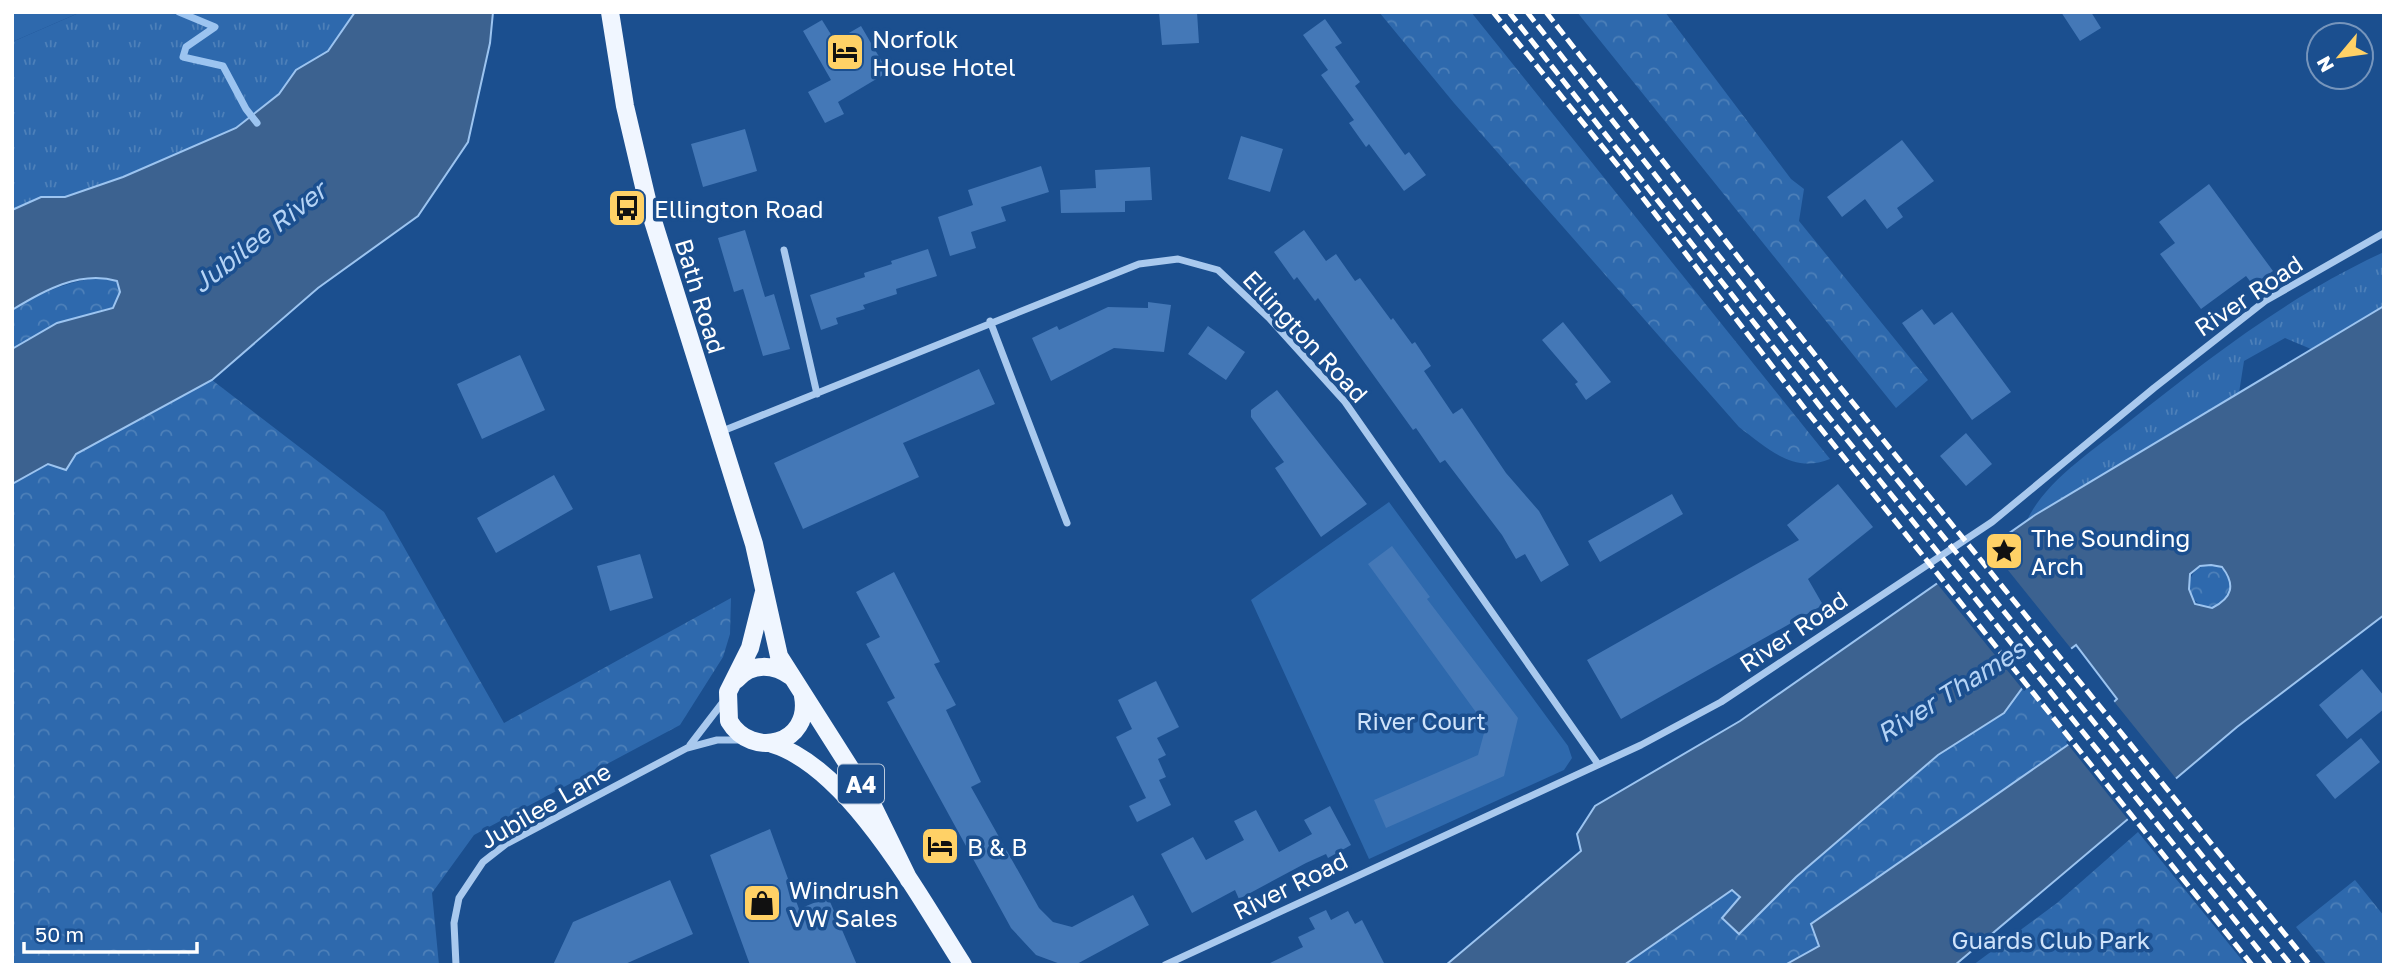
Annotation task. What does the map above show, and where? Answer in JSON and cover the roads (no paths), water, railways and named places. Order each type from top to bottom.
[{"type":"main road","name":"Bath Road","points":[[610,12],[625,106],[649,208],[754,544],[779,656],[868,796],[909,880]]},
{"type":"main road","name":"Bath Road","points":[[731,687],[750,648],[764,589]]},
{"type":"main road","points":[[749,741],[729,721],[727,712],[731,687],[747,671],[766,666],[792,677]]},
{"type":"main road","points":[[772,744],[787,738],[799,726],[804,712],[803,694]]},
{"type":"main road","name":"Bath Road","points":[[749,741],[772,744],[795,753],[823,773],[851,803],[909,880],[962,965]]},
{"type":"street","name":"River Road","points":[[1165,965],[1598,764],[1721,702],[1992,522],[2154,387],[2265,301],[2384,233]]},
{"type":"street","points":[[784,250],[817,394]]},
{"type":"street","name":"Ellington Road","points":[[718,432],[817,394],[990,321],[1139,264],[1178,259],[1218,270],[1269,318],[1345,402],[1598,764]]},
{"type":"street","points":[[990,321],[1067,523]]},
{"type":"street","name":"Jubilee Lane","points":[[687,748],[714,716],[731,687]]},
{"type":"street","name":"Jubilee Lane","points":[[456,965],[454,923],[459,898],[483,862],[506,844],[687,748],[717,740],[749,741]]},
{"type":"water","name":"Jubilee River","points":[[355,12],[493,12],[490,43],[468,142],[418,216],[318,288],[212,380],[76,454],[66,470],[48,464],[12,484],[12,349],[57,323],[113,308],[120,292],[117,281],[103,278],[76,280],[36,296],[12,310],[12,210],[41,197],[65,197],[123,177],[236,128],[279,94],[296,70],[328,51]]},
{"type":"water","name":"River Thames","points":[[2384,306],[2384,615],[2237,727],[1955,965],[1785,965],[1819,946],[1811,924],[2072,742],[2117,699],[2076,645],[2026,683],[2004,713],[1938,755],[1796,877],[1739,934],[1722,918],[1740,897],[1732,890],[1624,965],[1446,965],[1581,851],[1577,834],[1595,806],[1740,721],[2035,515]],"holes":[[[2200,566],[2222,567],[2229,580],[2228,595],[2212,608],[2195,604],[2189,589],[2190,574]]]},
{"type":"waterway","points":[[179,12],[215,27],[186,47],[183,57],[223,66],[246,109],[257,123]]},
{"type":"railway","points":[[1493,12],[1623,172],[1809,414],[2252,965]]},
{"type":"railway","points":[[1509,12],[1819,405],[2271,965]]},
{"type":"railway","points":[[1527,12],[1830,397],[2291,965]]},
{"type":"railway","points":[[1546,12],[1841,388],[2310,965]]},
{"type":"place","name":"Norfolk House Hotel","points":[[845,52]]},
{"type":"place","name":"Ellington Road","points":[[627,208]]},
{"type":"place","name":"The Sounding Arch","points":[[2004,551]]},
{"type":"place","name":"B & B","points":[[940,846]]},
{"type":"place","name":"Windrush VW Sales","points":[[762,903]]},
{"type":"park label","name":"River Court","points":[[1421,720]]},
{"type":"park label","name":"Guards Club Park","points":[[2051,939]]}]
